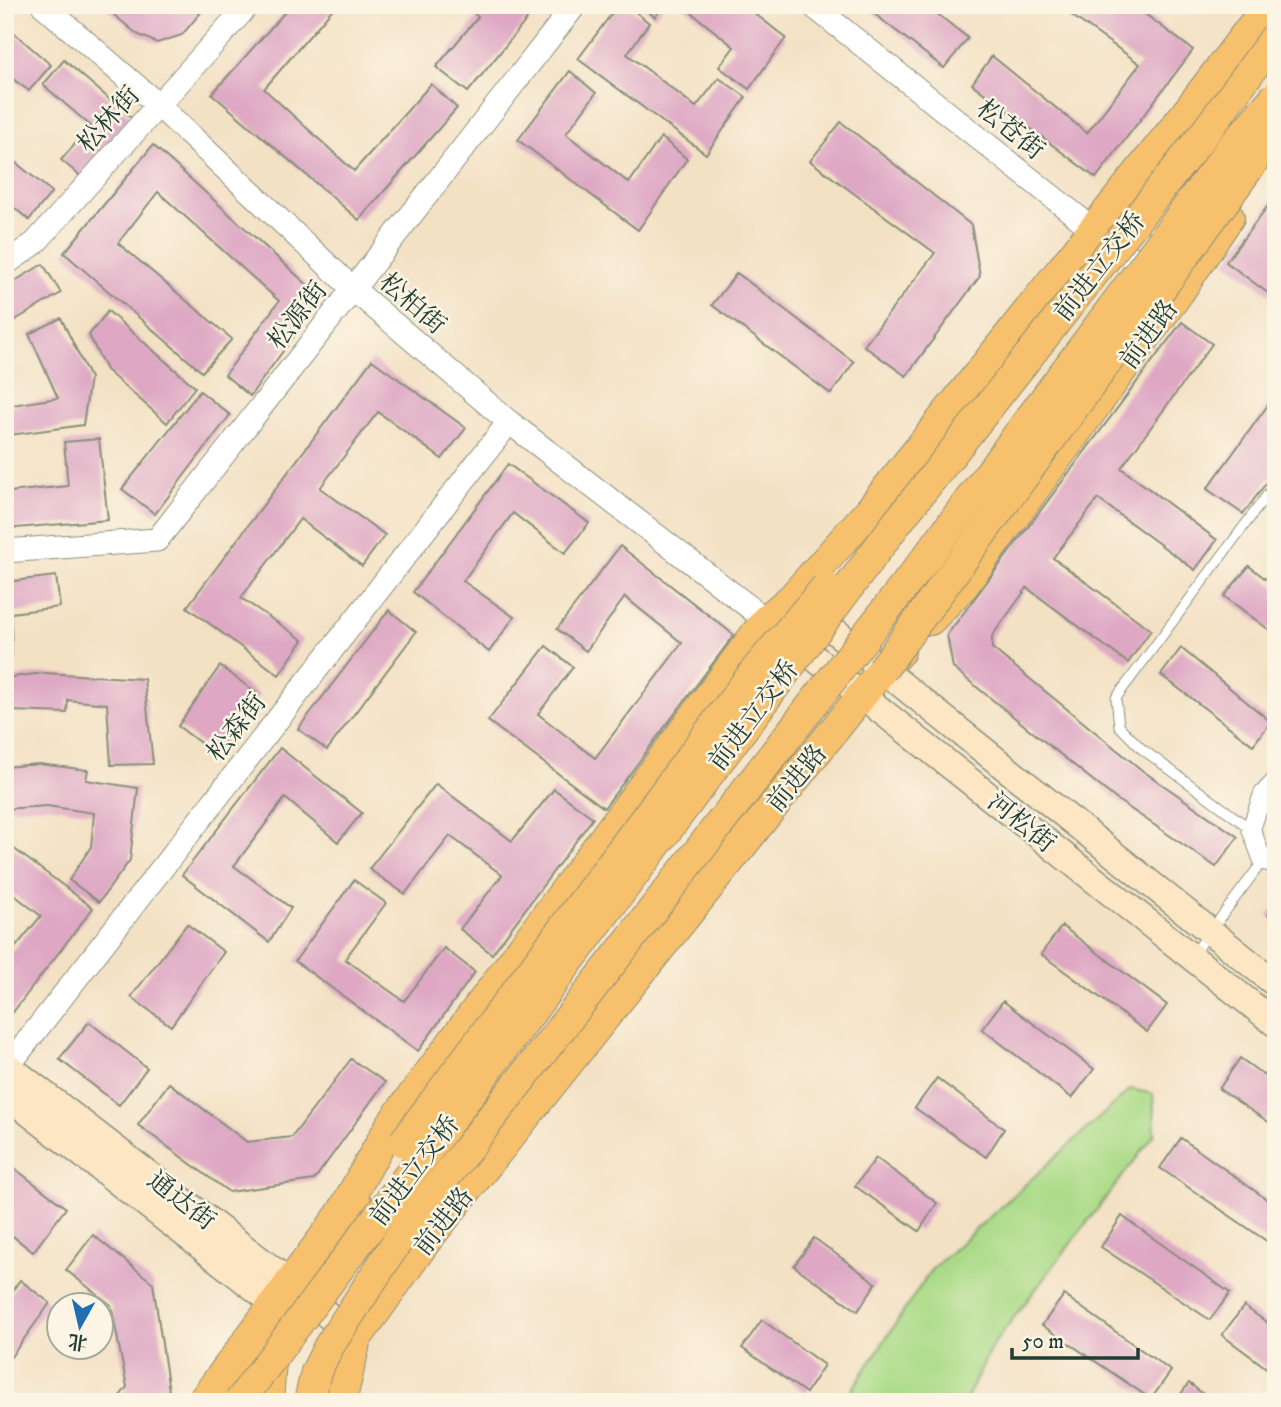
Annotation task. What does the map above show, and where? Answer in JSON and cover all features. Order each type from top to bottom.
[{"type":"highway","points":[[202,1402],[341,1214],[390,1126],[766,620],[792,598],[870,510],[1094,230],[1268,5]]},
{"type":"highway","name":"前进立交桥","points":[[239,1402],[896,524],[1207,130],[1276,36]]},
{"type":"highway","name":"前进立交桥","points":[[307,1402],[316,1373],[349,1312],[408,1225],[927,557],[1232,148],[1276,96]]},
{"type":"highway","points":[[881,670],[1253,162],[1276,120]]},
{"type":"highway","name":"前进路","points":[[307,1402],[426,1241],[881,670],[963,586],[1179,292],[1276,146]]},
{"type":"highway","points":[[341,1214],[366,1193],[754,672],[835,577],[896,524]]},
{"type":"highway","points":[[268,1402],[283,1293]]},
{"type":"highway","points":[[341,1402],[356,1339]]},
{"type":"main road","name":"河松街","points":[[792,598],[1276,984]]},
{"type":"main road","name":"河松街","points":[[766,620],[1276,1024]]},
{"type":"main road","name":"通达街","points":[[6,1067],[283,1293]]},
{"type":"main road","name":"通达街","points":[[5,1094],[283,1293],[356,1339]]},
{"type":"street","name":"松柏街","points":[[43,5],[158,105],[353,289],[509,422],[766,620]]},
{"type":"street","name":"松林街","points":[[5,264],[35,243],[247,5]]},
{"type":"street","name":"松源街","points":[[5,551],[157,540],[575,5]]},
{"type":"street","name":"松苍街","points":[[812,5],[1094,230],[1179,292]]},
{"type":"street","name":"松森街","points":[[6,1067],[509,422]]},
{"type":"street","points":[[1269,862],[1251,829],[1263,794],[1276,780]]},
{"type":"lane","points":[[1251,829],[1142,749],[1119,726],[1116,698],[1276,483]]},
{"type":"lane","points":[[1191,957],[1269,862]]},
{"type":"green space","points":[[1131,1089],[1153,1094],[1155,1134],[992,1346],[965,1402],[844,1402],[931,1270]]},
{"type":"building","points":[[102,5],[207,5],[182,35],[157,43],[137,34]]},
{"type":"building","points":[[291,5],[336,5],[264,89],[354,171],[431,84],[457,108],[359,220],[212,94]]},
{"type":"building","points":[[465,5],[514,5],[528,18],[468,92],[436,67],[478,17]]},
{"type":"building","points":[[618,5],[627,5],[649,23],[627,54],[696,107],[719,78],[746,97],[706,154],[578,59]]},
{"type":"building","points":[[640,5],[664,5],[655,17]]},
{"type":"building","points":[[682,5],[744,5],[786,38],[749,89],[719,67],[734,47]]},
{"type":"building","points":[[863,5],[926,5],[968,38],[944,68]]},
{"type":"building","points":[[1057,5],[1133,5],[1193,50],[1096,178],[972,84],[992,56],[1087,133],[1140,64]]},
{"type":"building","points":[[5,25],[51,65],[29,91],[5,73]]},
{"type":"building","points":[[64,60],[135,121],[85,180],[61,160],[91,126],[43,85]]},
{"type":"building","points":[[570,71],[596,93],[566,134],[629,183],[661,137],[687,159],[638,230],[518,140]]},
{"type":"building","points":[[841,122],[971,225],[980,276],[906,376],[864,346],[935,253],[810,161]]},
{"type":"building","points":[[153,145],[322,298],[250,396],[225,375],[279,301],[158,192],[118,243],[232,339],[202,372],[64,253]]},
{"type":"building","points":[[5,154],[52,192],[29,220],[5,200]]},
{"type":"building","points":[[1276,195],[1276,299],[1226,262]]},
{"type":"building","points":[[43,264],[61,293],[5,326],[5,287]]},
{"type":"building","points":[[737,273],[854,362],[831,394],[712,305]]},
{"type":"building","points":[[108,311],[195,387],[167,423],[106,370],[89,335]]},
{"type":"building","points":[[61,318],[90,378],[83,425],[10,435],[5,406],[58,398],[29,334]]},
{"type":"building","points":[[1182,322],[1212,344],[1121,468],[1217,540],[1195,570],[1098,499],[1053,558],[1151,630],[1128,663],[1027,588],[992,636],[992,648],[1143,771],[1238,837],[1216,867],[1116,799],[953,668],[947,635]]},
{"type":"building","points":[[372,360],[466,428],[442,459],[378,412],[320,488],[385,535],[362,566],[300,519],[241,598],[303,640],[279,675],[187,607]]},
{"type":"building","points":[[200,391],[230,415],[155,514],[122,489]]},
{"type":"building","points":[[1276,394],[1276,470],[1243,514],[1207,489]]},
{"type":"building","points":[[99,439],[108,520],[5,529],[5,480],[9,492],[68,486],[64,442]]},
{"type":"building","points":[[508,464],[589,523],[565,553],[513,513],[463,581],[514,617],[489,652],[413,592]]},
{"type":"building","points":[[620,546],[734,635],[604,808],[488,721],[546,646],[573,667],[538,714],[595,758],[682,643],[625,597],[586,651],[557,629]]},
{"type":"building","points":[[1249,566],[1276,587],[1276,635],[1224,596]]},
{"type":"building","points":[[56,576],[60,607],[11,613],[12,656],[5,656],[5,582]]},
{"type":"building","points":[[389,610],[416,632],[327,750],[298,729]]},
{"type":"building","points":[[1181,648],[1271,722],[1253,745],[1161,675]]},
{"type":"building","points":[[220,666],[259,695],[215,754],[178,726]]},
{"type":"building","points":[[44,673],[144,679],[153,764],[111,765],[107,704],[68,700],[67,713],[11,711],[5,734],[5,678]]},
{"type":"building","points":[[280,748],[362,813],[338,842],[285,798],[234,866],[291,908],[269,942],[182,875]]},
{"type":"building","points":[[39,764],[88,770],[86,780],[138,788],[130,860],[99,902],[69,880],[91,847],[94,813],[47,806],[5,809],[5,767]]},
{"type":"building","points":[[436,784],[512,841],[554,789],[593,818],[492,954],[460,929],[502,875],[450,836],[405,894],[369,869]]},
{"type":"building","points":[[13,848],[93,908],[7,1020],[5,960],[41,916],[13,894],[5,903],[5,858]]},
{"type":"building","points":[[354,880],[386,903],[345,959],[404,1001],[444,948],[475,972],[418,1051],[295,961]]},
{"type":"building","points":[[1276,905],[1276,921],[1268,915]]},
{"type":"building","points":[[187,924],[224,952],[171,1026],[131,997]]},
{"type":"building","points":[[1062,926],[1167,1005],[1147,1032],[1041,954]]},
{"type":"building","points":[[1003,1001],[1094,1069],[1072,1098],[982,1029]]},
{"type":"building","points":[[89,1022],[147,1068],[119,1105],[59,1059]]},
{"type":"building","points":[[1240,1058],[1276,1084],[1276,1127],[1219,1089]]},
{"type":"building","points":[[351,1059],[385,1082],[314,1180],[229,1192],[138,1125],[169,1083],[247,1142],[292,1137]]},
{"type":"building","points":[[937,1078],[1004,1129],[986,1157],[915,1108]]},
{"type":"building","points":[[1181,1138],[1276,1206],[1276,1232],[1268,1242],[1160,1168]]},
{"type":"building","points":[[876,1158],[937,1203],[919,1231],[855,1186]]},
{"type":"building","points":[[5,1161],[66,1208],[33,1252],[5,1230]]},
{"type":"building","points":[[1122,1216],[1230,1293],[1210,1320],[1101,1247]]},
{"type":"building","points":[[93,1235],[153,1283],[169,1391],[161,1402],[115,1402],[127,1387],[116,1331],[116,1292],[94,1292],[66,1270]]},
{"type":"building","points":[[814,1238],[876,1283],[858,1311],[794,1266]]},
{"type":"building","points":[[20,1280],[46,1300],[46,1309],[5,1365],[5,1301]]},
{"type":"building","points":[[1064,1295],[1171,1371],[1151,1399],[1042,1325]]},
{"type":"building","points":[[1244,1306],[1276,1329],[1276,1375],[1222,1335]]},
{"type":"building","points":[[762,1320],[824,1365],[806,1393],[742,1348]]},
{"type":"building","points":[[1189,1383],[1213,1402],[1175,1402]]}]
